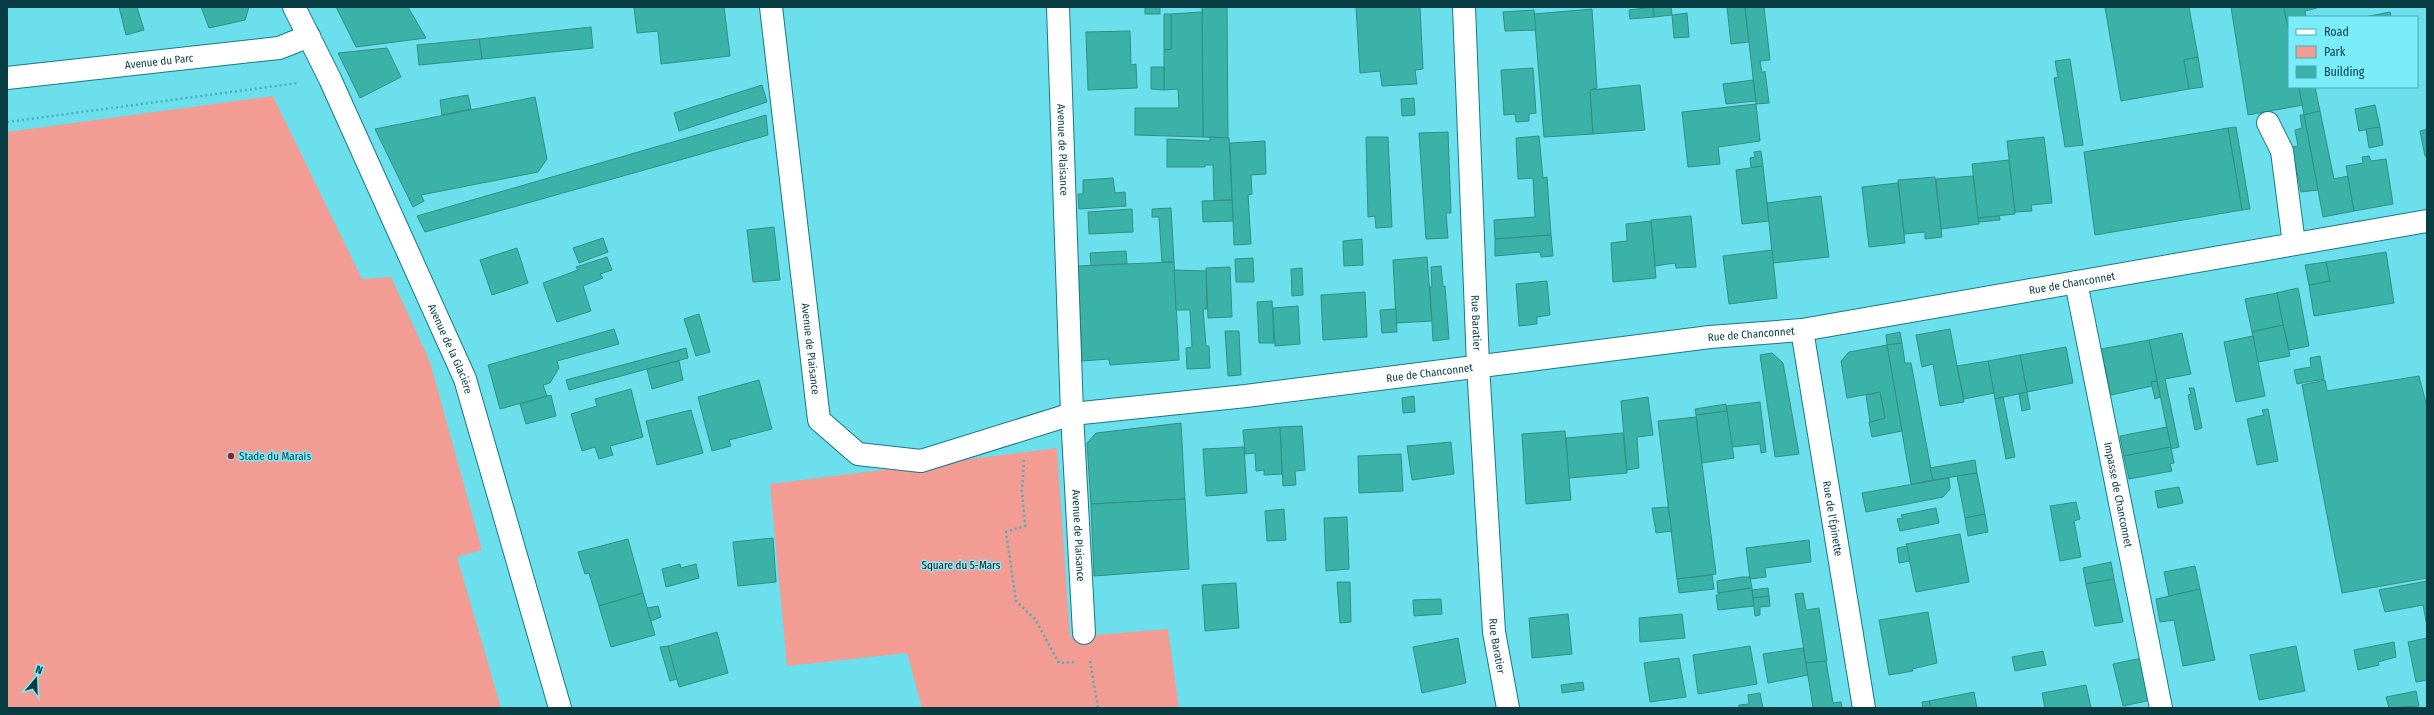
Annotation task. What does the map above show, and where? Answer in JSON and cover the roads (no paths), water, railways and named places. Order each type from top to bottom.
[{"type":"street","name":"Avenue de la Glacière","points":[[294,7],[330,79],[465,379],[560,708]]},
{"type":"street","name":"Avenue de Plaisance","points":[[772,7],[820,420],[858,454],[921,461],[1072,414]]},
{"type":"street","name":"Avenue de Plaisance","points":[[1058,7],[1072,414],[1084,633]]},
{"type":"street","name":"Rue Baratier","points":[[1464,7],[1478,365],[1494,632],[1508,708]]},
{"type":"street","name":"Avenue du Parc","points":[[7,78],[279,48],[309,36]]},
{"type":"street","points":[[2268,123],[2282,151],[2294,244]]},
{"type":"street","name":"Rue de Chanconnet","points":[[1072,414],[1246,396],[1478,365],[1710,337],[1802,330],[2427,221]]},
{"type":"street","name":"Impasse de Chanconnet","points":[[2076,282],[2161,708]]},
{"type":"street","name":"Rue de l'Épinette","points":[[1802,330],[1864,708]]},
{"type":"place","name":"Stade du Marais","points":[[231,456]]},
{"type":"park label","name":"Square du 5-Mars","points":[[961,565]]}]
